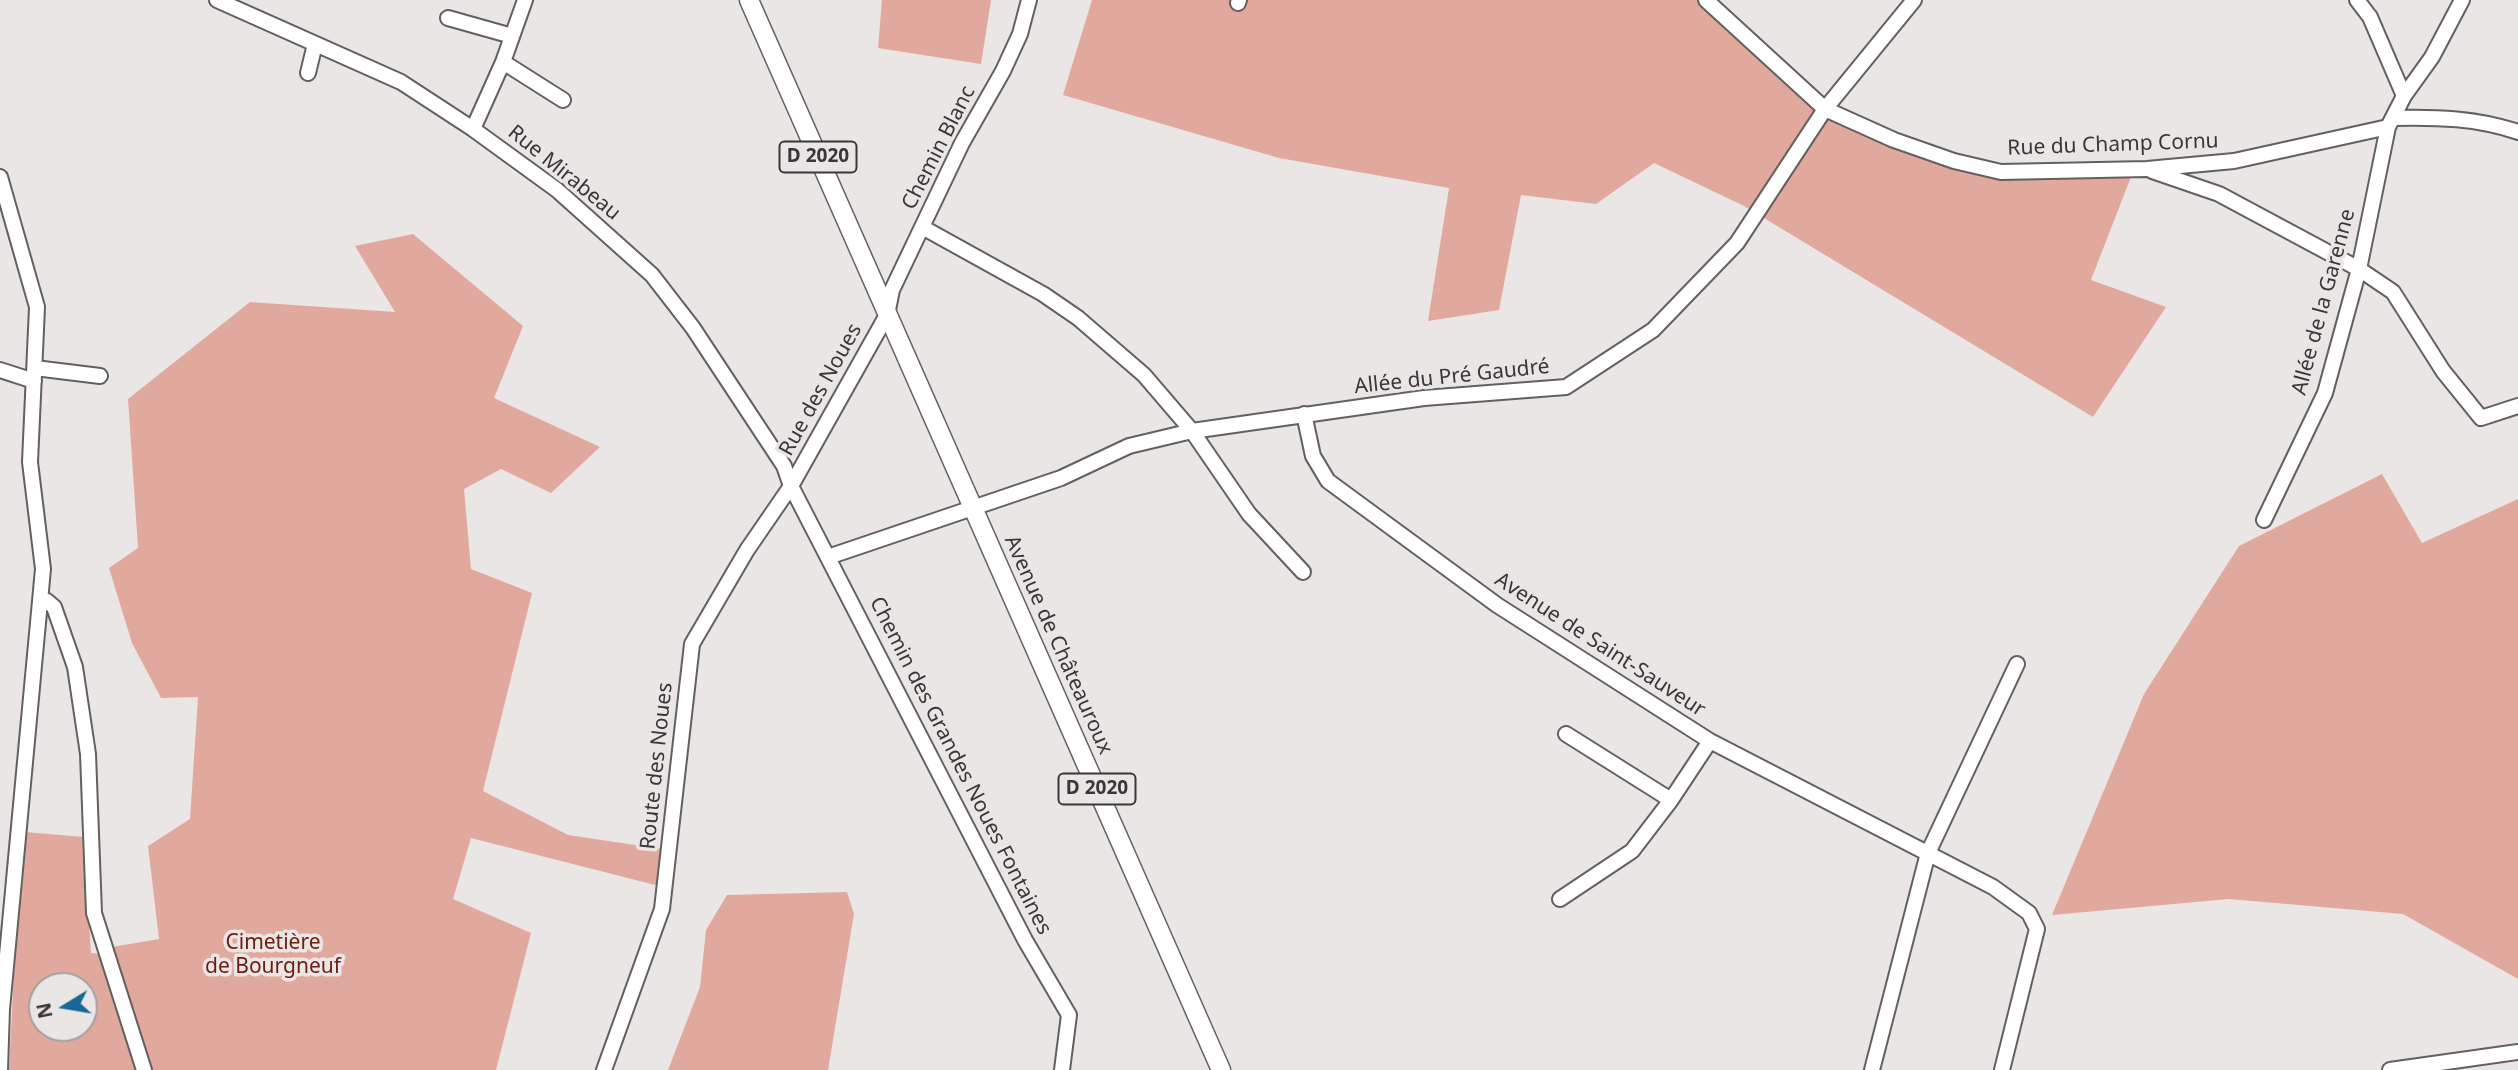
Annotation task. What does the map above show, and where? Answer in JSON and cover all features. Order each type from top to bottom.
[{"type":"main road","name":"D 2020","points":[[749,0],[887,315]]},
{"type":"main road","name":"Avenue de Châteauroux","points":[[887,315],[1221,1070]]},
{"type":"street","name":"Rue Mirabeau","points":[[216,0],[401,82],[473,129],[557,190],[652,275],[693,328],[785,466],[792,486]]},
{"type":"street","points":[[473,129],[503,62],[525,0]]},
{"type":"street","name":"Chemin Blanc","points":[[887,315],[892,290],[962,143],[1003,71],[1020,34],[1029,0]]},
{"type":"street","name":"Rue du Champ Cornu","points":[[1706,0],[1825,109],[1894,140],[1954,161],[2001,172],[2147,169],[2234,161],[2391,122],[2441,117],[2479,121],[2518,132]]},
{"type":"street","name":"Allée du Pré Gaudré","points":[[828,557],[1061,478],[1129,446],[1192,431],[1424,398],[1566,387],[1653,330],[1738,243],[1825,109],[1914,0]]},
{"type":"street","points":[[2357,0],[2370,17],[2404,96]]},
{"type":"street","points":[[2391,122],[2404,96],[2432,57],[2462,0]]},
{"type":"street","points":[[448,18],[512,36]]},
{"type":"street","points":[[308,74],[315,44]]},
{"type":"street","points":[[503,62],[563,100]]},
{"type":"street","name":"Allée de la Garenne","points":[[2264,520],[2325,393],[2359,269],[2391,122]]},
{"type":"street","points":[[2147,169],[2219,194],[2359,269],[2393,292],[2443,371],[2482,418],[2518,406]]},
{"type":"street","points":[[0,177],[37,307],[30,462],[43,569],[2,1009],[0,1070]]},
{"type":"street","points":[[922,227],[1043,295],[1078,318],[1144,375],[1192,431],[1249,514],[1303,572]]},
{"type":"street","name":"Rue des Noues","points":[[792,486],[887,315]]},
{"type":"street","points":[[0,370],[100,376]]},
{"type":"street","name":"Avenue de Saint-Sauveur","points":[[1304,414],[1313,456],[1328,481],[1497,605],[1710,741],[1993,887],[2029,913],[2037,929],[2002,1070]]},
{"type":"street","name":"Chemin des Grandes Noues Fontaines","points":[[792,486],[1025,940],[1069,1015],[1062,1070]]},
{"type":"street","name":"Route des Noues","points":[[604,1070],[662,909],[692,644],[747,550],[792,486]]},
{"type":"street","points":[[41,600],[54,607],[75,667],[88,754],[94,913],[144,1070]]},
{"type":"street","points":[[1872,1070],[1928,853],[2017,664]]},
{"type":"street","points":[[1566,734],[1671,800]]},
{"type":"street","points":[[1560,899],[1632,851],[1671,800],[1710,741]]},
{"type":"street","points":[[2390,1070],[2518,1052]]},
{"type":"green space","points":[[882,0],[991,0],[981,64],[878,48]]},
{"type":"green space","points":[[1092,0],[1701,0],[1800,94],[1865,129],[2000,170],[2134,169],[2091,280],[2166,307],[2093,417],[1744,206],[1654,163],[1596,204],[1521,195],[1499,310],[1428,321],[1449,188],[1279,158],[1063,95]]},
{"type":"green space","name":"Cimetière de Bourgneuf","points":[[413,234],[523,326],[494,398],[600,447],[551,493],[501,469],[464,489],[471,569],[532,593],[483,791],[568,835],[662,849],[659,886],[471,838],[453,899],[531,933],[496,1070],[149,1070],[112,947],[159,939],[148,846],[190,819],[198,697],[161,698],[132,643],[109,568],[138,548],[128,399],[250,302],[395,312],[355,246]]},
{"type":"green space","points":[[2382,474],[2422,543],[2518,499],[2518,979],[2403,914],[2229,899],[2052,915],[2144,694],[2239,546]]},
{"type":"green space","points":[[25,832],[84,837],[91,953],[103,954],[139,1070],[9,1070],[18,892]]},
{"type":"green space","points":[[847,892],[854,914],[828,1070],[668,1070],[700,987],[706,930],[727,895]]}]
